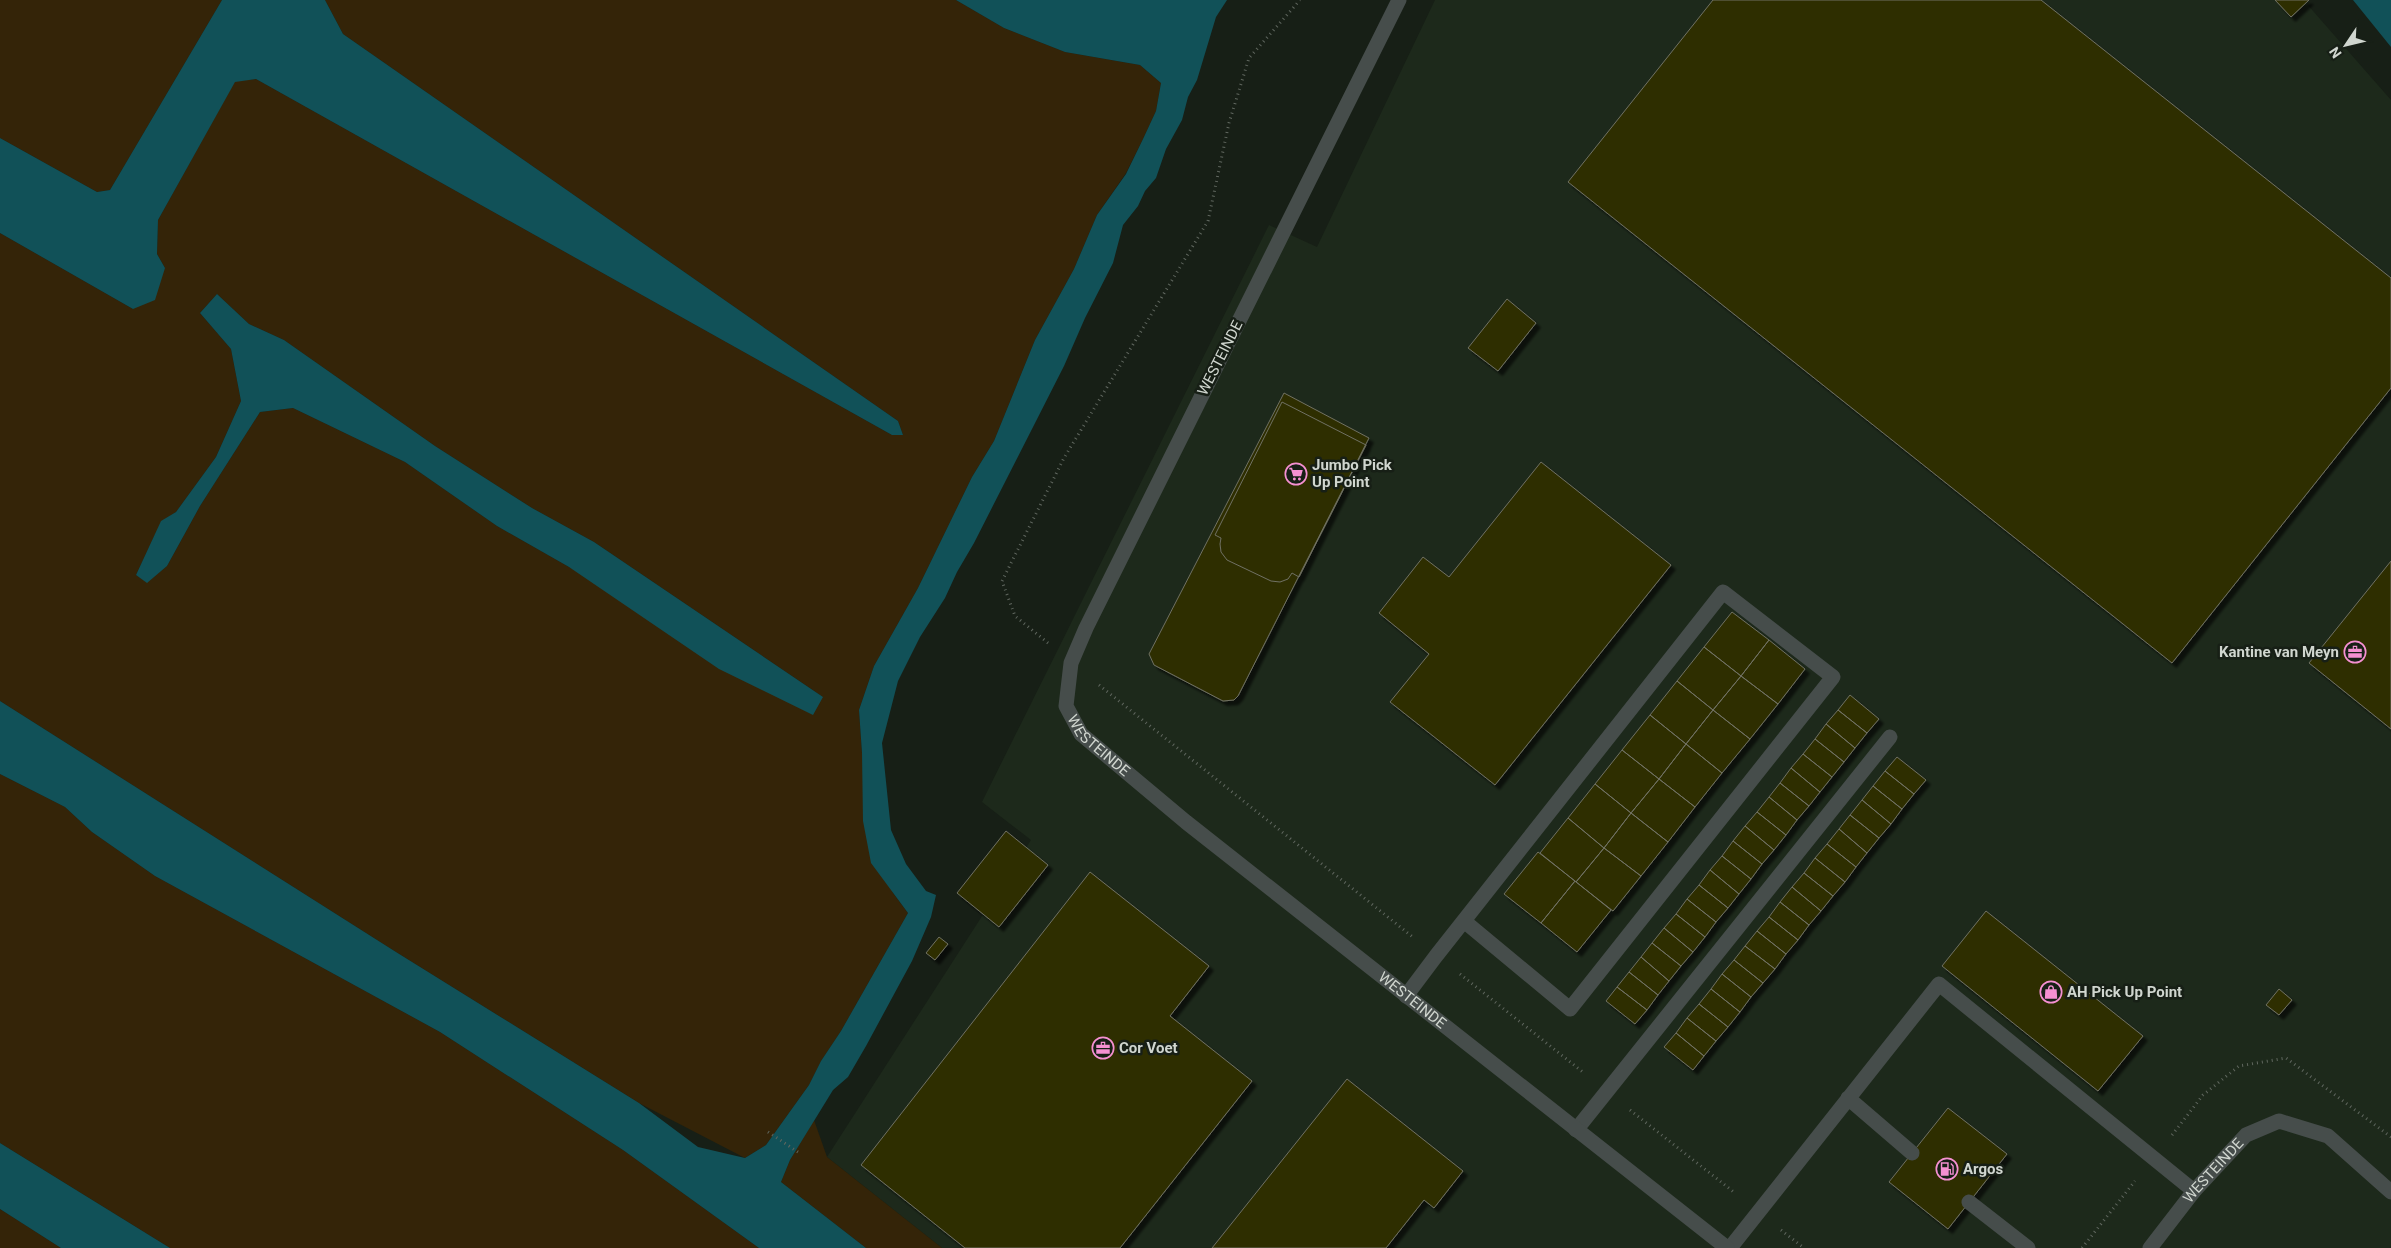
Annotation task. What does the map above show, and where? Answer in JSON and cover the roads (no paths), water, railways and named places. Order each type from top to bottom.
[{"type":"street","name":"WESTEINDE","points":[[1400,0],[1113,572],[1071,663],[1066,706],[1081,734],[1186,822],[1728,1248]]},
{"type":"street","points":[[1406,996],[1464,921],[1723,592],[1833,677],[1570,1010],[1464,921]]},
{"type":"street","points":[[1576,1130],[1890,737]]},
{"type":"street","points":[[1728,1248],[1940,984],[2194,1191]]},
{"type":"street","points":[[1848,1098],[1912,1153]]},
{"type":"street","name":"WESTEINDE","points":[[2150,1248],[2194,1191],[2246,1136],[2279,1121],[2328,1136],[2391,1192]]},
{"type":"street","points":[[1969,1202],[2028,1248]]},
{"type":"water","points":[[222,0],[325,0],[343,34],[898,421],[903,435],[892,435],[256,79],[235,82],[158,220],[157,254],[165,268],[155,300],[133,309],[0,233],[0,138],[97,192],[110,190]]},
{"type":"water","points":[[956,0],[1227,0],[1216,17],[1197,80],[1188,97],[1182,120],[1166,149],[1156,178],[1145,191],[1138,206],[1123,225],[1113,263],[1085,318],[1064,366],[974,543],[957,572],[945,598],[920,637],[898,681],[882,743],[891,830],[906,864],[926,891],[936,895],[931,917],[912,961],[866,1046],[848,1077],[833,1090],[790,1160],[781,1182],[866,1248],[759,1248],[623,1150],[440,1032],[155,876],[92,832],[65,807],[0,774],[0,701],[396,952],[639,1103],[698,1147],[745,1158],[766,1145],[809,1085],[821,1061],[841,1031],[908,913],[871,863],[863,821],[859,710],[874,666],[918,588],[972,477],[994,441],[1035,340],[1074,269],[1097,215],[1126,174],[1156,111],[1161,83],[1140,65],[1065,52],[1004,28]]},
{"type":"water","points":[[2353,0],[2391,0],[2391,47]]},
{"type":"water","points":[[217,294],[249,324],[284,340],[435,446],[532,508],[594,542],[823,697],[813,715],[719,669],[569,567],[497,526],[405,462],[293,408],[260,412],[200,506],[167,566],[147,583],[136,575],[161,521],[176,512],[216,457],[241,401],[231,349],[200,313]]},
{"type":"water","points":[[0,1143],[170,1248],[61,1248],[0,1209]]},
{"type":"place","name":"Jumbo Pick Up Point","points":[[1296,474]]},
{"type":"place","name":"Kantine van Meyn","points":[[2355,652]]},
{"type":"place","name":"AH Pick Up Point","points":[[2051,992]]},
{"type":"place","name":"Cor Voet","points":[[1103,1048]]},
{"type":"place","name":"Argos","points":[[1947,1169]]}]
